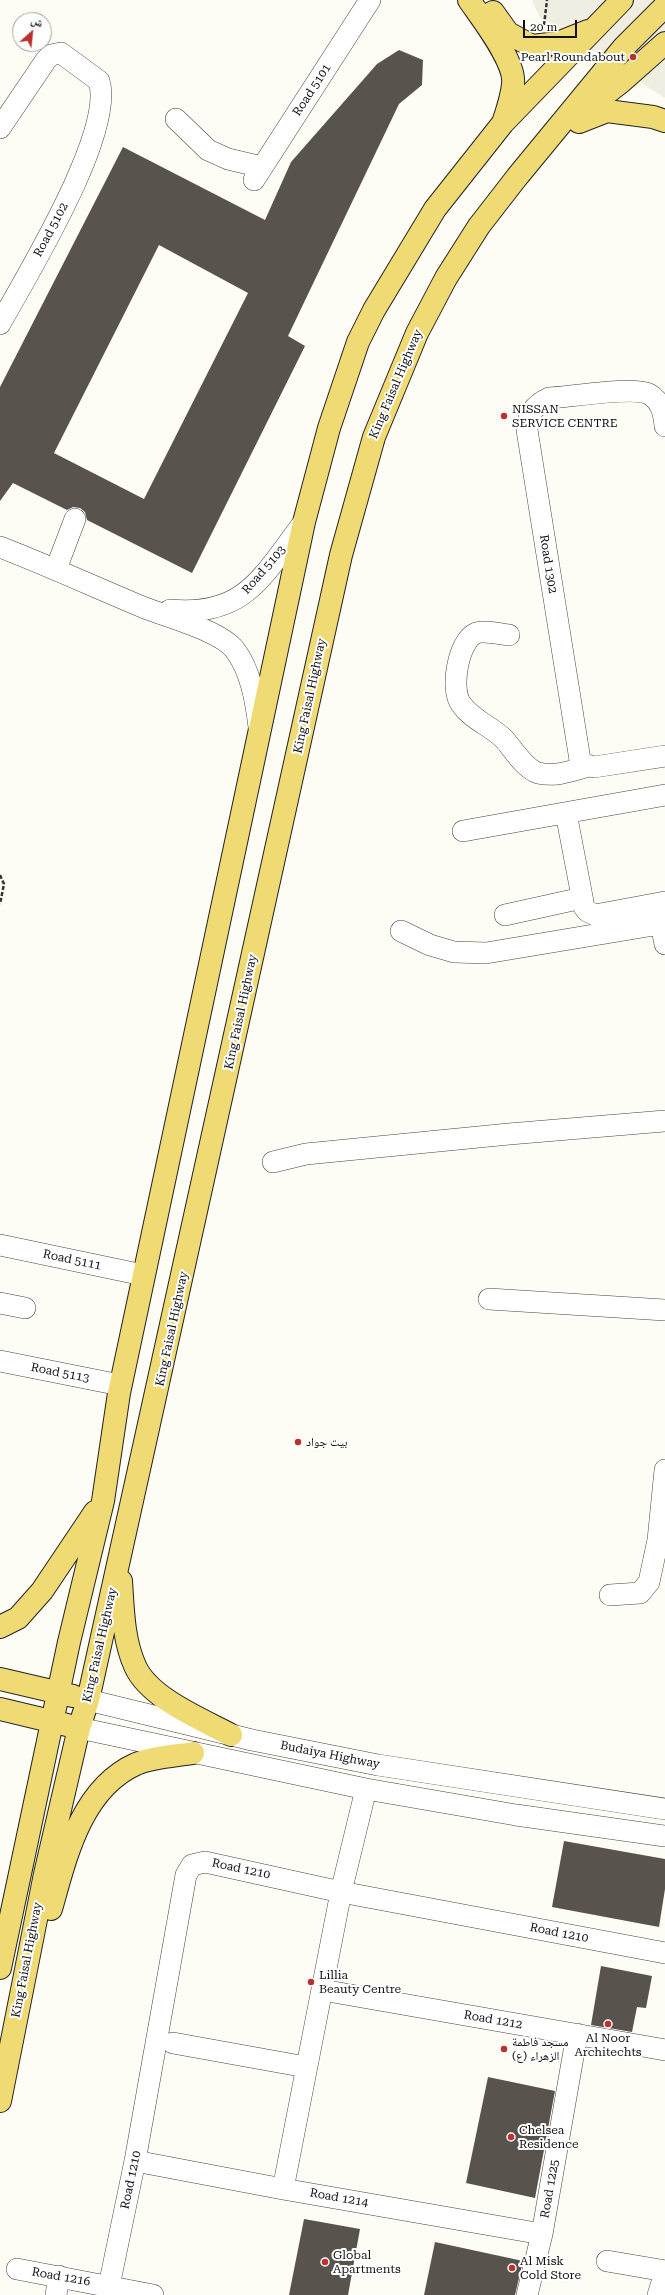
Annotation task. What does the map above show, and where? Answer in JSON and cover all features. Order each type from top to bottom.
[{"type":"main road","points":[[469,0],[500,44],[512,71],[514,83],[504,123]]},
{"type":"main road","points":[[485,0],[508,34],[532,46],[558,44],[597,28]]},
{"type":"main road","name":"King Faisal Highway","points":[[0,1968],[52,1721],[60,1692],[68,1642],[103,1501],[120,1385],[259,731],[304,522],[329,428],[358,342],[435,209],[504,123],[597,28],[622,0]]},
{"type":"main road","name":"King Faisal Highway","points":[[2,2091],[45,1874],[79,1728],[88,1700],[157,1395],[341,555],[374,436],[417,333],[446,278],[479,226],[517,177],[558,130],[609,65],[665,6]]},
{"type":"main road","points":[[558,130],[621,82],[665,43]]},
{"type":"main road","points":[[558,130],[607,111],[665,120]]},
{"type":"main road","points":[[0,1627],[18,1618],[42,1591],[103,1501]]},
{"type":"main road","points":[[120,1554],[126,1634],[135,1667],[157,1694],[230,1735]]},
{"type":"main road","name":"Budaiya Highway","points":[[0,1679],[60,1692],[88,1700]]},
{"type":"main road","points":[[0,1709],[79,1728]]},
{"type":"main road","points":[[2,2091],[63,1866],[84,1812],[112,1779],[125,1770],[138,1763],[193,1753]]},
{"type":"street","name":"Road 5101","points":[[176,119],[208,150],[258,174],[370,0]]},
{"type":"street","name":"Road 5102","points":[[0,128],[46,60],[51,55],[61,53],[99,81],[102,99],[94,132],[78,179],[0,324]]},
{"type":"street","name":"Road 1302","points":[[589,766],[580,760],[577,754],[527,430],[528,420],[532,410],[539,403],[549,398],[636,391],[650,395],[656,400],[664,415],[665,426]]},
{"type":"street","points":[[56,569],[75,519]]},
{"type":"street","name":"Road 5103","points":[[146,608],[192,612],[221,607],[245,595],[304,522]]},
{"type":"street","name":"Road 5103","points":[[0,547],[56,569],[146,608],[190,623],[211,633],[235,649],[250,683],[259,731]]},
{"type":"street","points":[[510,635],[478,632],[467,638],[462,648],[455,693],[460,704],[469,714],[502,737],[527,766],[536,772],[560,775],[589,766],[601,767],[665,756]]},
{"type":"street","points":[[462,831],[665,795]]},
{"type":"street","points":[[566,813],[582,898],[586,911],[595,915],[665,902]]},
{"type":"street","points":[[505,915],[582,898]]},
{"type":"street","points":[[401,931],[430,945],[454,952],[486,953],[663,924],[665,944]]},
{"type":"street","points":[[273,1162],[306,1154],[509,1134],[665,1122]]},
{"type":"street","name":"Road 5111","points":[[0,1245],[143,1275]]},
{"type":"street","points":[[489,1299],[665,1310]]},
{"type":"street","points":[[0,1302],[25,1308]]},
{"type":"street","name":"Road 5113","points":[[0,1361],[120,1385]]},
{"type":"street","points":[[610,1595],[640,1593],[649,1582],[658,1540],[665,1470]]},
{"type":"street","name":"Budaiya Highway","points":[[88,1700],[230,1735],[378,1765],[665,1809]]},
{"type":"street","points":[[79,1728],[366,1789],[516,1815],[665,1836]]},
{"type":"street","points":[[283,2189],[341,1892],[366,1789]]},
{"type":"street","name":"Road 1210","points":[[109,2286],[135,2161],[186,1875],[192,1865],[205,1862],[341,1892],[665,1953]]},
{"type":"street","name":"Road 1212","points":[[322,1990],[665,2050]]},
{"type":"street","name":"Road 1225","points":[[527,2295],[542,2234],[577,2034]]},
{"type":"street","points":[[173,2043],[306,2068]]},
{"type":"street","name":"Road 1214","points":[[135,2161],[283,2189],[542,2234]]},
{"type":"street","points":[[607,2261],[665,2272],[658,2295]]},
{"type":"street","name":"Road 1216","points":[[17,2269],[57,2286],[109,2286],[153,2295]]},
{"type":"path","points":[[544,28],[547,0]]},
{"type":"path","points":[[0,875],[4,884],[0,904]]},
{"type":"shaded area","name":"Pearl Roundabout","points":[[532,0],[665,0],[665,98],[539,16]]},
{"type":"building","points":[[399,50],[423,60],[422,85],[399,104],[288,336],[305,346],[192,573],[87,520],[85,512],[80,508],[73,507],[67,510],[13,483],[0,501],[0,387],[123,147],[265,220],[291,162],[377,64]],"holes":[[[159,245],[248,293],[144,499],[54,453]]]},
{"type":"building","points":[[564,1841],[665,1859],[665,1889],[659,1927],[552,1907]]},
{"type":"building","points":[[601,1966],[652,1976],[646,2008],[637,2007],[632,2032],[591,2025]]},
{"type":"building","name":"Chelsea Residence","points":[[488,2077],[555,2091],[535,2198],[466,2183]]},
{"type":"building","name":"Global Apartments","points":[[304,2219],[360,2229],[348,2295],[289,2295]]},
{"type":"building","points":[[435,2242],[523,2261],[515,2295],[424,2295]]},
{"type":"place","name":"Pearl Roundabout","points":[[633,57]]},
{"type":"place","name":"NISSAN SERVICE CENTRE","points":[[504,416]]},
{"type":"place","name":"بيت جواد","points":[[298,1442]]},
{"type":"place","name":"Lillia Beauty Centre","points":[[311,1982]]},
{"type":"place","name":"Al Noor Architechts","points":[[608,2024]]},
{"type":"place","name":"مسجد فاطمة الزهراء (ع)","points":[[504,2049]]},
{"type":"place","name":"Chelsea Residence","points":[[511,2137]]},
{"type":"place","name":"Global Apartments","points":[[325,2262]]},
{"type":"place","name":"Al Misk Cold Store","points":[[512,2268]]}]
